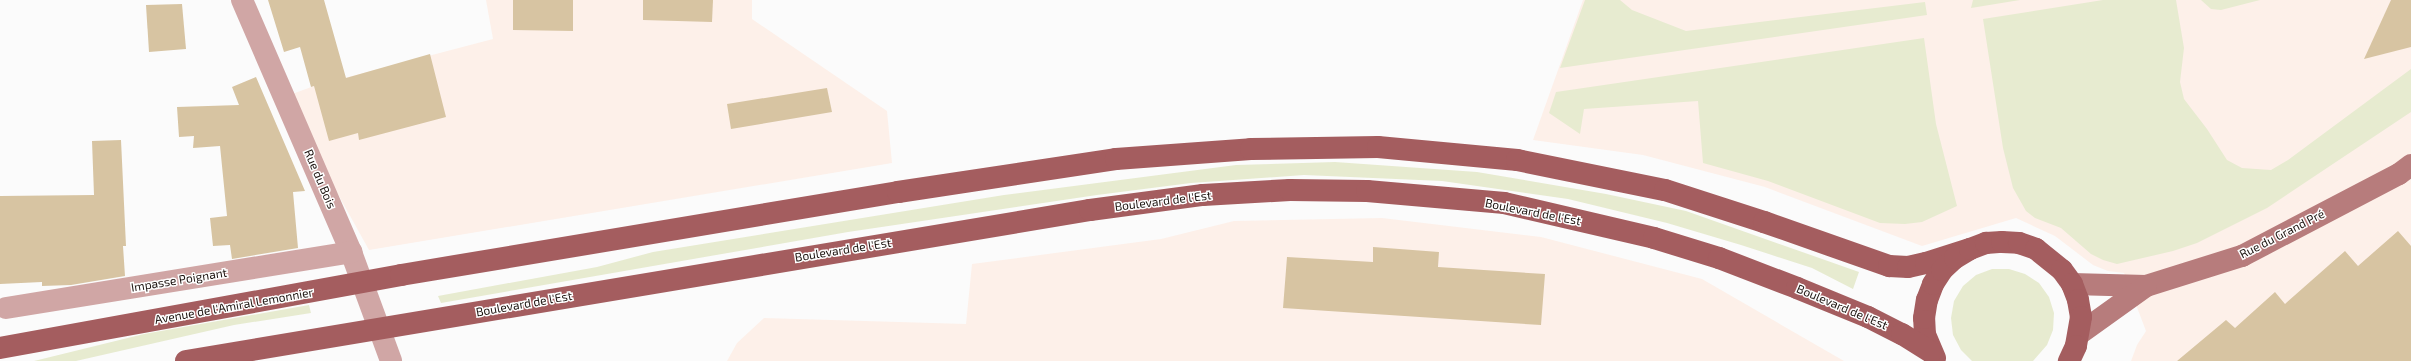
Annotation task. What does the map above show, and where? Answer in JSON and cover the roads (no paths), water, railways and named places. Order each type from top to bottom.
[{"type":"main road","name":"Avenue de l'Amiral Lemonnier","points":[[0,348],[361,282],[898,192],[1116,159],[1251,149],[1378,146],[1517,160],[1665,190],[1764,222],[1889,266],[1908,267],[1970,249]]},
{"type":"main road","name":"Boulevard de l'Est","points":[[378,331],[630,285],[1090,210],[1203,195],[1306,190],[1367,191],[1504,204],[1654,238],[1719,258],[1874,320],[1902,334],[1934,356]]},
{"type":"main road","points":[[1934,356],[1925,335],[1924,318],[1926,300],[1933,284],[1942,270],[1955,258],[1970,249],[1991,243],[2019,243],[2036,249],[2050,258],[2062,270],[2072,284],[2080,311],[2077,350]]},
{"type":"main road","name":"Avenue de l'Amiral Lemonnier","points":[[0,360],[72,349],[93,341],[106,329]]},
{"type":"main road","points":[[186,361],[378,331]]},
{"type":"street","name":"Rue du Bois","points":[[242,0],[351,252],[378,331],[391,361]]},
{"type":"street","name":"Rue du Grand Pré","points":[[2072,284],[2146,286],[2242,256],[2399,174],[2411,165]]},
{"type":"street","name":"Impasse Poignant","points":[[6,308],[351,252]]},
{"type":"street","name":"Rue du Grand Pré","points":[[2077,350],[2146,286]]}]
